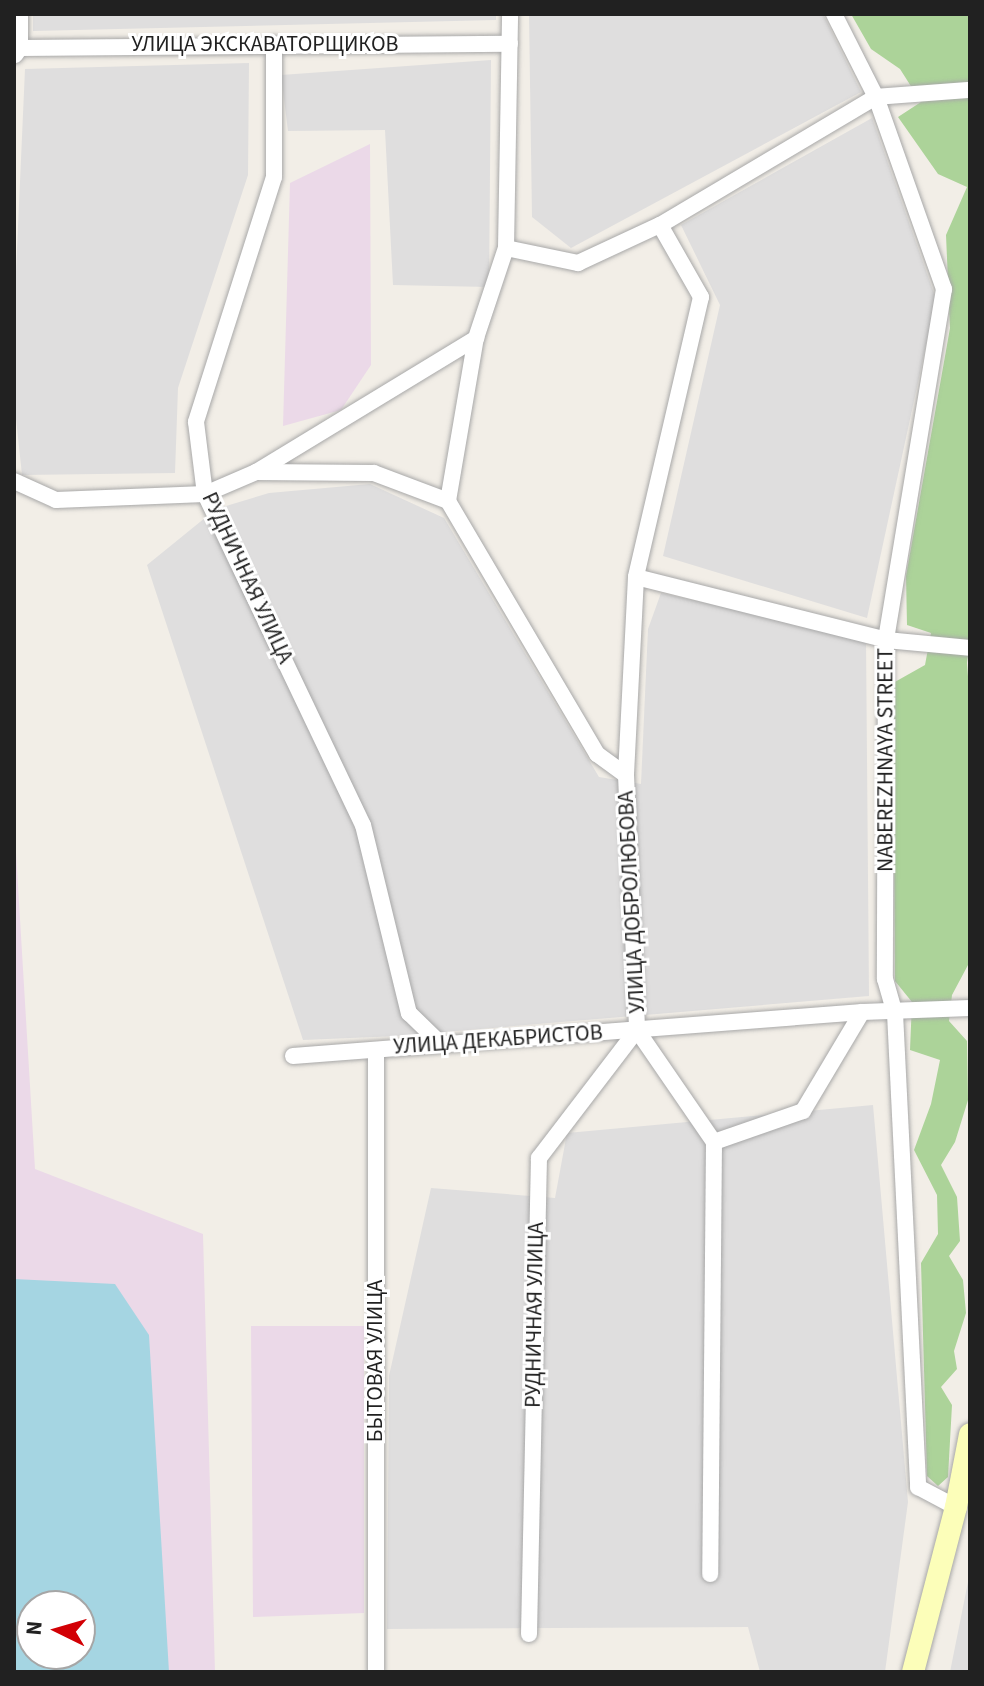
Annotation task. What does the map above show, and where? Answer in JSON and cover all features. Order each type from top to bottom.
[{"type":"street","points":[[17,52],[20,14]]},
{"type":"street","points":[[448,501],[476,338],[506,248],[510,14]]},
{"type":"street","name":"NABEREZHNAYA STREET","points":[[834,14],[876,97],[944,289],[886,640],[885,979],[895,1013],[918,1487],[956,1507]]},
{"type":"street","name":"УЛИЦА ЭКСКАВАТОРЩИКОВ","points":[[17,52],[274,44],[510,44]]},
{"type":"street","name":"РУДНИЧНАЯ УЛИЦА","points":[[274,44],[274,177],[196,422],[205,494],[363,825],[409,1013],[440,1043]]},
{"type":"street","points":[[506,248],[578,263],[660,225],[876,97],[970,90]]},
{"type":"street","name":"УЛИЦА ДОБРОЛЮБОВА","points":[[660,225],[701,297],[636,577],[626,775],[637,1030],[714,1142]]},
{"type":"street","points":[[14,481],[56,500],[205,494],[256,472],[476,338]]},
{"type":"street","points":[[256,472],[374,473],[448,501],[597,754],[626,775]]},
{"type":"street","points":[[636,577],[886,640],[970,648]]},
{"type":"street","name":"УЛИЦА ДЕКАБРИСТОВ","points":[[293,1056],[862,1012],[970,1008]]},
{"type":"street","points":[[710,1574],[714,1142],[803,1111],[862,1012]]},
{"type":"street","name":"РУДНИЧНАЯ УЛИЦА","points":[[529,1634],[539,1158],[637,1030]]},
{"type":"street","name":"БЫТОВАЯ УЛИЦА","points":[[376,1050],[376,1672]]},
{"type":"street","points":[[913,1672],[956,1507],[970,1434]]},
{"type":"shaded area","points":[[33,14],[496,14],[496,20],[33,31]]},
{"type":"shaded area","points":[[529,14],[823,14],[861,92],[571,248],[532,217]]},
{"type":"shaded area","points":[[491,60],[489,287],[393,285],[385,130],[288,131],[281,75]]},
{"type":"shaded area","points":[[249,63],[248,175],[178,388],[175,473],[22,475],[14,400],[14,317],[25,69]]},
{"type":"shaded area","points":[[872,118],[936,299],[867,618],[663,556],[720,305],[681,225]]},
{"type":"shaded area","points":[[370,144],[371,365],[341,410],[283,426],[290,183]]},
{"type":"shaded area","points":[[370,484],[444,518],[599,777],[641,784],[648,629],[661,593],[866,639],[869,996],[397,1036],[303,1040],[147,565],[216,509],[269,493]]},
{"type":"shaded area","points":[[14,819],[35,1169],[203,1234],[215,1672],[14,1672]]},
{"type":"shaded area","points":[[873,1105],[908,1502],[885,1672],[760,1672],[748,1627],[387,1629],[389,1376],[431,1188],[555,1198],[567,1133]]},
{"type":"shaded area","points":[[251,1326],[364,1326],[364,1613],[253,1617]]},
{"type":"shaded area","points":[[970,1572],[970,1672],[950,1672]]},
{"type":"green space","points":[[851,14],[970,14],[970,633],[967,663],[970,703],[970,905],[968,965],[952,995],[949,1021],[967,1041],[968,1100],[955,1142],[941,1165],[957,1197],[960,1241],[949,1256],[963,1280],[966,1313],[954,1351],[957,1369],[941,1387],[952,1405],[948,1477],[938,1486],[927,1476],[921,1263],[938,1234],[937,1195],[914,1150],[931,1104],[940,1060],[910,1050],[912,1002],[895,981],[893,683],[925,665],[931,633],[907,625],[906,576],[950,328],[946,235],[967,187],[938,174],[898,117],[921,102],[900,69],[871,49]]},
{"type":"water","points":[[14,1279],[115,1284],[149,1335],[169,1672],[14,1672]]}]
